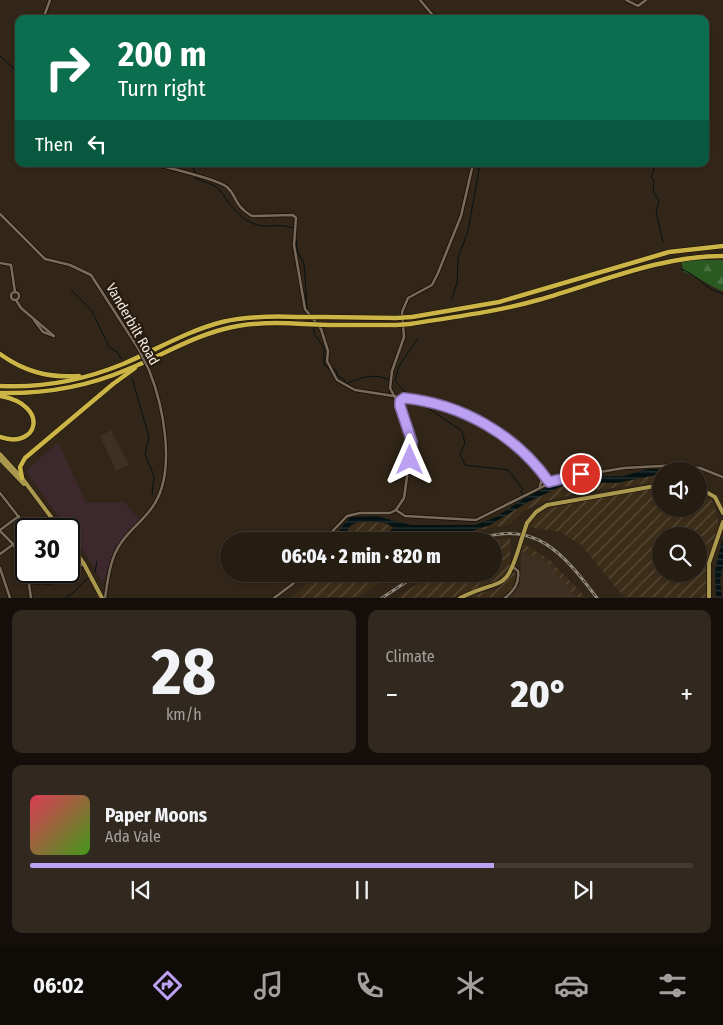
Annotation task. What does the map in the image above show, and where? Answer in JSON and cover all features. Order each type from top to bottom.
[{"type":"highway","points":[[0,386],[53,384],[90,376],[221,322],[256,316],[396,318],[458,311],[499,302],[669,252],[723,246]]},
{"type":"highway","points":[[0,394],[33,392],[104,379],[222,329],[257,323],[328,325],[410,324],[484,313],[538,300],[658,263],[706,256],[723,256]]},
{"type":"highway","points":[[0,354],[23,368],[43,375],[59,377],[90,376]]},
{"type":"highway","points":[[22,478],[20,467],[25,458],[113,384],[143,363]]},
{"type":"highway","points":[[0,394],[24,404],[31,412],[33,420],[30,431],[23,437],[15,440],[0,437]]},
{"type":"main road","points":[[0,454],[26,485]]},
{"type":"main road","points":[[0,459],[26,485],[51,517]]},
{"type":"main road","points":[[460,598],[500,584],[507,577],[513,567],[527,523],[536,512],[547,505],[652,487]]},
{"type":"main road","points":[[707,493],[716,498],[723,513]]},
{"type":"main road","points":[[709,598],[709,563],[723,522]]},
{"type":"main road","points":[[80,558],[103,598]]},
{"type":"street","points":[[44,15],[50,0]]},
{"type":"street","points":[[420,0],[433,15]]},
{"type":"street","points":[[626,0],[638,6],[646,0]]},
{"type":"street","points":[[164,167],[222,184],[227,187],[242,211],[252,216],[293,214],[296,218],[294,245],[305,310],[322,329],[326,339],[327,361],[337,380],[355,390],[444,406],[484,423],[513,442],[549,482]]},
{"type":"street","points":[[332,532],[347,516],[360,512],[390,514],[396,510],[404,498],[412,449],[410,433],[400,406],[390,388],[392,370],[404,337],[404,306],[408,298],[432,285],[438,273],[461,216],[473,167]]},
{"type":"street","name":"Vanderbilt Road","points":[[0,214],[45,258],[70,265],[91,275],[138,348],[149,370],[158,397],[163,420],[165,449],[164,482],[152,508],[116,551],[103,598]]},
{"type":"street","points":[[0,263],[11,264],[15,292],[19,295],[16,300],[19,306],[43,332],[54,336],[33,319]]},
{"type":"street","points":[[400,406],[400,401],[404,398]]},
{"type":"street","points":[[396,510],[405,516],[476,520],[549,482],[624,468],[679,465],[700,468],[723,477]]},
{"type":"street","points":[[543,475],[558,479]]},
{"type":"street","points":[[539,487],[543,475]]},
{"type":"street","points":[[0,494],[19,516],[0,531],[15,548]]},
{"type":"street","points":[[0,554],[13,544]]},
{"type":"street","points":[[80,566],[84,564]]},
{"type":"street","points":[[505,598],[513,590],[518,580],[518,572],[513,567]]},
{"type":"street","points":[[0,568],[10,598]]},
{"type":"street","points":[[274,598],[294,582]]},
{"type":"street","points":[[30,583],[31,597]]},
{"type":"street","points":[[36,583],[43,585],[53,583]]},
{"type":"shaded area","points":[[111,430],[129,465],[116,471],[100,436]]},
{"type":"shaded area","points":[[58,442],[86,503],[124,502],[140,520],[115,547],[103,584],[80,546],[80,518],[60,518],[27,470]]},
{"type":"shaded area","points":[[652,469],[652,476],[616,483],[581,482],[562,486],[528,502],[490,525],[472,531],[394,532],[389,530],[394,529],[386,523],[367,521],[355,523],[351,525],[347,532],[340,532],[350,517],[376,516],[411,525],[475,525],[496,517],[528,496],[560,481],[582,477],[623,476]]},
{"type":"shaded area","points":[[652,476],[652,483],[588,491],[542,502],[522,512],[511,524],[474,532],[448,532],[472,531],[490,525],[528,502],[562,486],[581,482],[616,483]]},
{"type":"shaded area","points":[[652,488],[652,517],[707,517],[707,495],[714,503],[719,524],[707,558],[707,527],[652,527],[652,582],[706,582],[706,598],[624,597],[581,545],[560,532],[529,527],[536,516],[550,508]]},
{"type":"shaded area","points":[[359,522],[383,523],[392,526],[396,532],[346,532],[350,526]]},
{"type":"shaded area","points":[[723,537],[723,565],[720,580],[722,597],[716,597],[715,570]]},
{"type":"shaded area","points":[[510,538],[510,567],[502,578],[502,539]]},
{"type":"shaded area","points":[[524,544],[550,560],[585,597],[575,597],[542,559],[521,552]]},
{"type":"shaded area","points":[[521,552],[548,563],[575,597],[509,597],[520,583]]},
{"type":"shaded area","points":[[514,572],[517,575],[512,588],[501,597],[467,597],[499,588]]},
{"type":"shaded area","points":[[308,582],[381,582],[358,597],[291,598]]},
{"type":"shaded area","points":[[420,582],[497,582],[456,597],[397,598]]},
{"type":"green space","points":[[723,260],[723,291],[684,272],[681,262]]},
{"type":"waterway","points":[[0,56],[15,69]]},
{"type":"waterway","points":[[191,167],[194,169],[195,174]]},
{"type":"waterway","points":[[452,299],[457,283],[458,258],[468,231],[479,167]]},
{"type":"waterway","points":[[653,167],[654,171],[651,177],[654,180],[653,191],[659,201],[656,212],[663,242]]},
{"type":"waterway","points":[[195,178],[219,189],[237,213],[246,220],[262,226],[287,226],[293,228]]},
{"type":"waterway","points":[[296,239],[297,250],[304,264],[307,309]]},
{"type":"waterway","points":[[681,269],[723,294]]},
{"type":"waterway","points":[[71,290],[92,311],[109,347],[116,351],[122,359]]},
{"type":"waterway","points":[[314,326],[314,334],[324,348],[324,365],[329,369]]},
{"type":"waterway","points":[[395,381],[399,366],[418,338]]},
{"type":"waterway","points":[[332,368],[336,370],[338,376],[344,379],[346,384],[368,377],[389,380]]},
{"type":"waterway","points":[[132,378],[149,437],[145,454],[154,476],[152,495]]},
{"type":"waterway","points":[[396,382],[410,397]]},
{"type":"waterway","points":[[409,401],[425,406],[462,431],[465,443],[460,454],[465,465],[508,470],[523,489],[521,492],[524,496]]},
{"type":"waterway","points":[[95,572],[97,561]]},
{"type":"waterway","points":[[65,598],[72,594],[88,578]]},
{"type":"railway","points":[[502,534],[513,533],[530,537],[545,544],[572,567],[597,598]]},
{"type":"railway","points":[[382,598],[406,582]]},
{"type":"route","points":[[410,460],[412,442],[400,406],[400,401],[404,398],[444,406],[484,423],[513,442],[535,464],[549,482],[581,474]]}]
